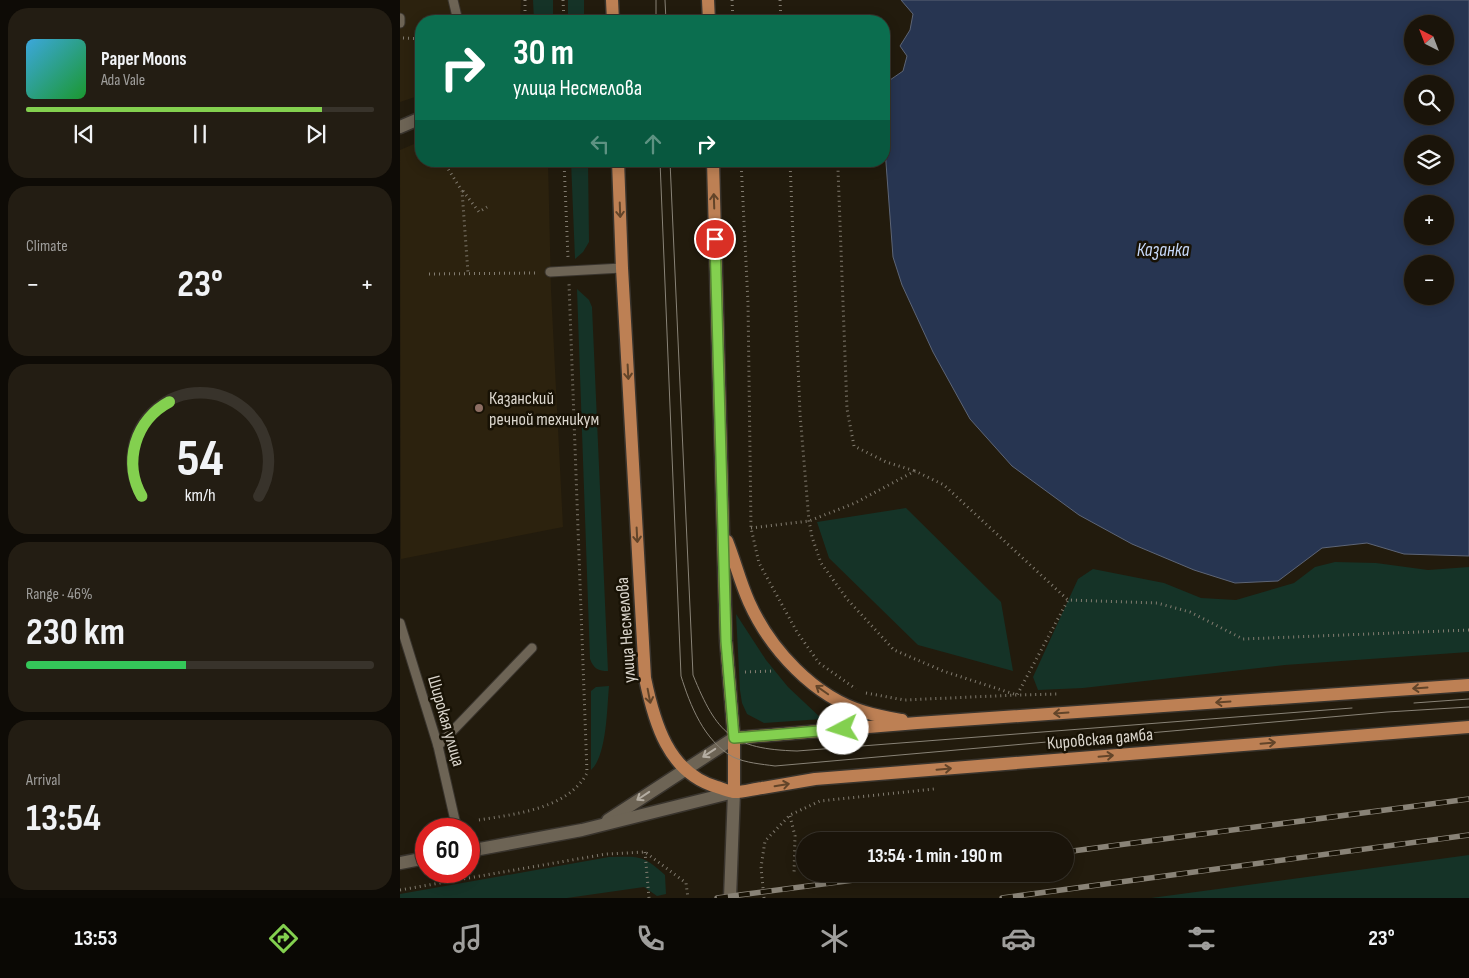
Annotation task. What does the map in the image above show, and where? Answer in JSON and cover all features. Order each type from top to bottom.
[{"type":"main road","points":[[612,0],[613,15]]},
{"type":"main road","points":[[708,0],[709,15]]},
{"type":"main road","points":[[400,127],[415,121]]},
{"type":"main road","name":"улица Несмелова","points":[[618,167],[622,268],[645,678],[652,711],[662,737],[673,756],[695,778],[710,786],[734,792]]},
{"type":"main road","points":[[713,167],[726,641],[734,738],[730,898]]},
{"type":"main road","points":[[724,530],[749,602],[762,626],[796,668],[815,685],[838,701],[864,712],[917,723]]},
{"type":"main road","name":"Кировская дамба","points":[[917,723],[1469,685]]},
{"type":"main road","points":[[601,825],[734,738],[917,723]]},
{"type":"main road","name":"Кировская дамба","points":[[734,792],[816,779],[1469,728]]},
{"type":"main road","points":[[480,849],[601,825],[734,792]]},
{"type":"main road","points":[[400,863],[415,860]]},
{"type":"lane","points":[[453,0],[457,15]]},
{"type":"lane","points":[[400,18],[400,23]]},
{"type":"lane","points":[[550,272],[622,268]]},
{"type":"lane","name":"Широкая улица","points":[[400,623],[438,746],[454,818]]},
{"type":"lane","points":[[438,746],[532,648]]},
{"type":"path","points":[[525,0],[525,15]]},
{"type":"path","points":[[563,0],[564,15]]},
{"type":"path","points":[[732,0],[733,15]]},
{"type":"path","points":[[780,0],[781,15]]},
{"type":"path","points":[[400,37],[415,38]]},
{"type":"path","points":[[447,167],[462,191],[479,212],[486,207]]},
{"type":"path","points":[[480,820],[526,813],[559,801],[577,786],[587,773],[564,167]]},
{"type":"path","points":[[741,167],[748,303],[751,528],[759,562],[797,632],[818,663],[859,691],[904,700],[1016,694],[1060,694]]},
{"type":"path","points":[[790,167],[800,414],[809,521],[812,537],[822,563],[847,599],[894,650],[943,671],[1016,694]]},
{"type":"path","points":[[839,167],[847,409],[854,446],[886,462],[915,471],[944,485],[1068,600],[1157,603],[1190,612],[1243,639],[1469,630]]},
{"type":"path","points":[[462,191],[468,273]]},
{"type":"path","points":[[429,274],[550,272]]},
{"type":"path","points":[[751,528],[809,521],[855,503],[915,471]]},
{"type":"path","points":[[1016,694],[1068,600]]},
{"type":"path","points":[[739,672],[775,671]]},
{"type":"path","points":[[764,898],[761,867],[765,841],[790,815],[820,801],[938,788]]},
{"type":"path","points":[[790,815],[795,836],[794,875]]},
{"type":"path","points":[[400,890],[606,854],[645,852],[686,883],[688,898]]},
{"type":"path","points":[[645,852],[649,898]]},
{"type":"shaded area","points":[[400,0],[521,0],[520,15],[415,15],[415,97],[400,102]]},
{"type":"shaded area","name":"Казанский речной техникум","points":[[415,144],[415,167],[548,167],[551,290],[563,527],[401,559],[400,150]]},
{"type":"green space","points":[[533,0],[553,0],[553,15],[534,15]]},
{"type":"green space","points":[[568,0],[584,0],[584,15],[568,15]]},
{"type":"green space","points":[[571,167],[588,167],[589,242],[583,252],[575,259]]},
{"type":"green space","points":[[577,289],[589,300],[592,307],[608,671],[597,669],[590,659]]},
{"type":"green space","points":[[906,508],[1001,602],[1013,671],[918,645],[829,558],[817,522]]},
{"type":"green space","points":[[1335,562],[1376,563],[1428,570],[1469,567],[1469,652],[1285,665],[1083,688],[1038,690],[1033,677],[1078,579],[1093,569],[1164,583],[1201,598],[1236,600],[1294,583],[1315,567]]},
{"type":"green space","points":[[736,614],[766,660],[788,687],[822,719],[764,723],[747,714],[742,703],[740,690]]},
{"type":"green space","points":[[609,686],[603,743],[596,763],[591,770],[591,691],[596,687]]},
{"type":"green space","points":[[1469,855],[1469,898],[1151,898]]},
{"type":"green space","points":[[609,857],[634,857],[651,863],[665,875],[666,894],[657,896],[644,887],[567,898],[400,898],[400,894],[462,883],[480,883],[480,880]]},
{"type":"water","name":"Казанка","points":[[901,0],[1469,0],[1469,556],[1404,554],[1367,543],[1322,548],[1278,581],[1235,583],[1194,570],[1132,544],[1079,515],[1012,466],[970,419],[933,352],[902,285],[893,257],[886,167],[890,167],[890,80],[903,71],[907,56],[900,46],[910,30],[913,14]]},
{"type":"tram line","points":[[656,0],[656,15]]},
{"type":"tram line","points":[[665,0],[666,15]]},
{"type":"tram line","points":[[660,167],[681,676],[689,699],[706,732],[714,742],[733,757],[748,762],[775,766],[1387,712],[1469,707]]},
{"type":"tram line","points":[[670,167],[693,675],[710,711],[719,724],[730,734],[742,742],[757,747],[797,751],[1352,708]]},
{"type":"tram line","points":[[1414,703],[1469,699]]},
{"type":"railway","points":[[1074,851],[1469,799]]},
{"type":"railway","points":[[1002,898],[1469,835]]},
{"type":"railway","points":[[717,898],[839,882]]},
{"type":"place","name":"Казанский речной техникум","points":[[479,408]]},
{"type":"route","points":[[715,239],[727,673],[734,738],[843,729]]}]
